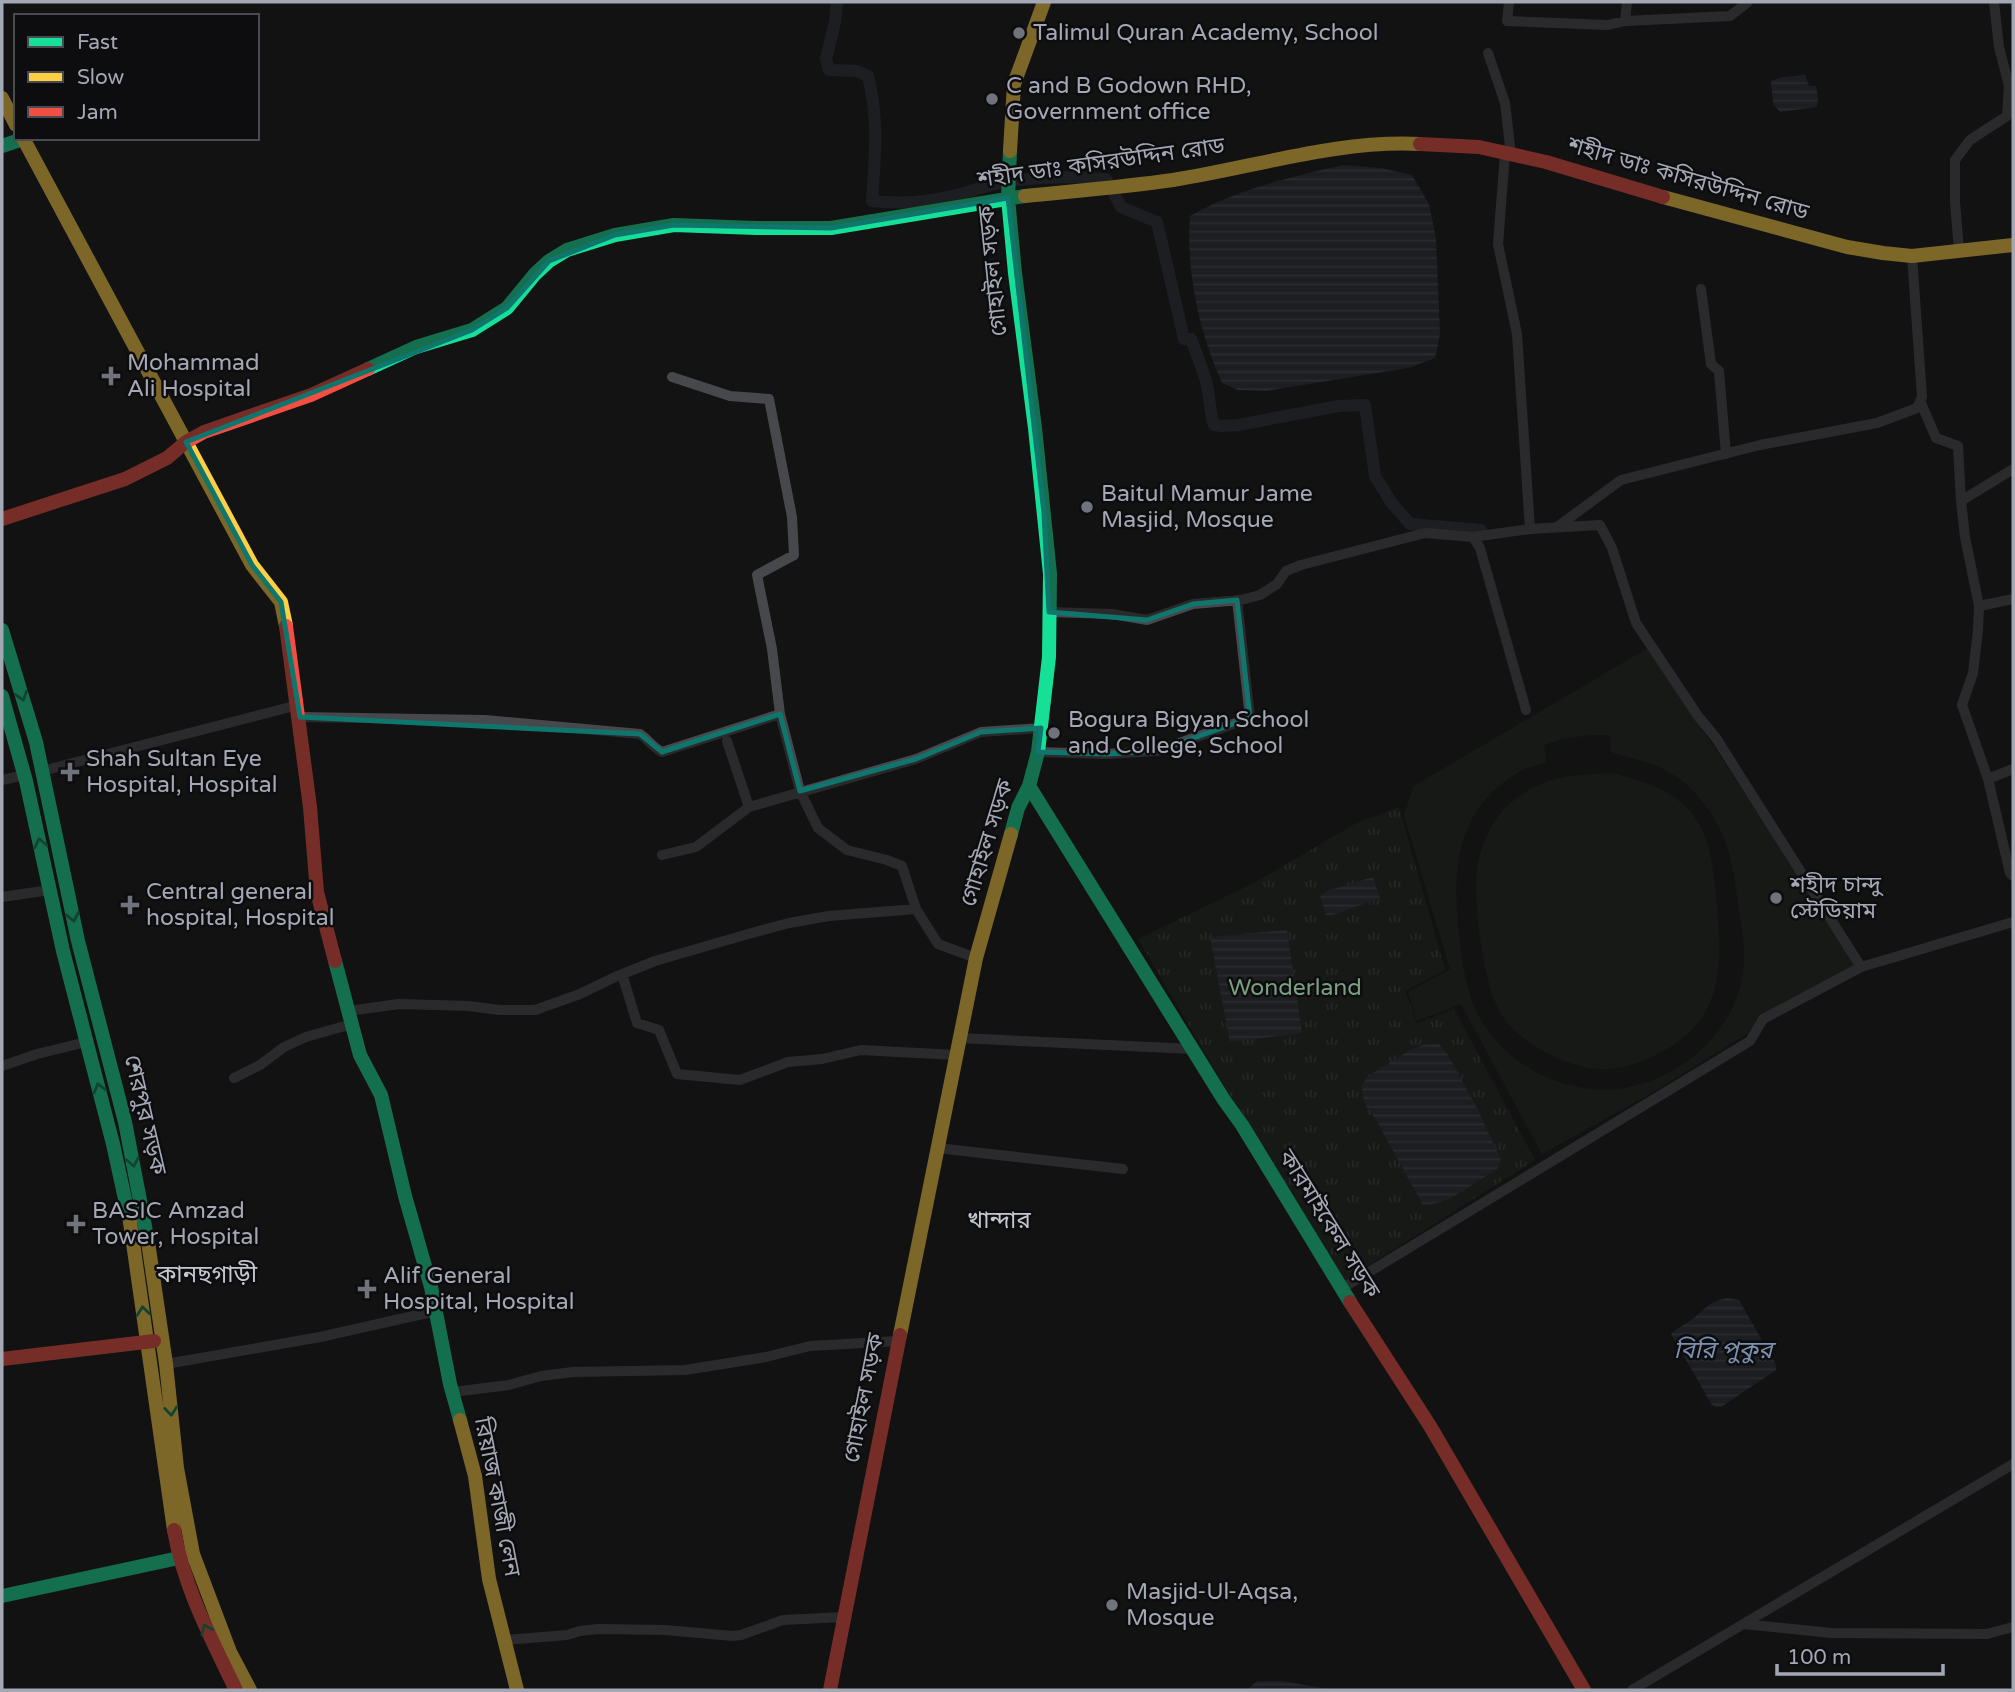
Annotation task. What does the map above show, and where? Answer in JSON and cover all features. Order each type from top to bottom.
[{"type":"main road","name":"গোহাইল সড়ক","points":[[830,1690],[976,958],[1018,808],[1029,786],[1038,752],[1049,657],[1050,574],[1008,194],[1014,84],[1044,2]]},
{"type":"main road","points":[[2,97],[14,121]]},
{"type":"main road","points":[[2,146],[20,140]]},
{"type":"main road","name":"রিয়াজ কাজী লেন","points":[[24,140],[252,565],[281,602],[299,711],[317,892],[360,1055],[382,1095],[405,1196],[431,1287],[453,1392],[475,1476],[489,1579],[517,1690]]},
{"type":"main road","name":"শহীদ ডাঃ কসিরউদ্দিন রোড","points":[[2,519],[125,480],[167,458],[186,442],[204,432],[311,395],[416,347],[472,330],[507,308],[535,274],[566,250],[615,235],[674,225],[831,228],[1008,194],[1148,184],[1343,147],[1393,143],[1479,147],[1546,162],[1615,184],[1847,247],[1883,253],[1912,256],[2013,245]]},
{"type":"main road","name":"শেরপুর সড়ক","points":[[2,630],[43,771],[78,941],[125,1122],[151,1256],[163,1339],[186,1556],[194,1602],[236,1690]]},
{"type":"main road","name":"শেরপুর সড়ক","points":[[2,696],[25,775],[66,964],[130,1218],[169,1504],[186,1556],[250,1690]]},
{"type":"main road","name":"কারমাইকেল সড়ক","points":[[1029,786],[1341,1289],[1430,1426],[1584,1690]]},
{"type":"main road","points":[[2,1359],[163,1339]]},
{"type":"main road","points":[[2,1596],[186,1556]]},
{"type":"street","points":[[1509,2],[1507,21],[1608,25],[1625,21],[1730,16],[1748,2]]},
{"type":"street","points":[[1625,21],[1627,2]]},
{"type":"street","points":[[1959,250],[1955,160],[1970,140],[2007,116],[2009,86],[1999,47],[1994,2]]},
{"type":"street","points":[[1488,53],[1505,103],[1508,154],[1498,244],[1517,334],[1530,529]]},
{"type":"street","points":[[1558,527],[1621,480],[1760,445],[1877,423],[1917,408],[1922,397],[1912,256]]},
{"type":"street","points":[[1701,289],[1711,364],[1719,371],[1726,454]]},
{"type":"street","points":[[672,377],[730,397],[769,399],[792,517],[794,555],[757,575],[772,649],[780,713],[800,791],[818,828],[847,850],[902,866],[916,909],[938,944],[976,958]]},
{"type":"street","points":[[1921,403],[1936,438],[1958,446],[1965,537],[1979,606],[1973,673],[1962,705],[1987,779],[2010,873],[2013,876]]},
{"type":"street","points":[[1961,501],[2013,469]]},
{"type":"street","points":[[1049,612],[1112,614],[1147,620],[1193,604],[1260,595],[1277,584],[1286,571],[1301,565],[1425,533],[1474,537],[1530,529],[1600,525],[1612,548],[1636,623],[1698,716],[1716,738],[1861,967]]},
{"type":"street","points":[[1474,537],[1480,548],[1526,710]]},
{"type":"street","points":[[1979,606],[2013,599]]},
{"type":"street","points":[[1038,752],[1106,754],[1157,751],[1251,718],[1237,600]]},
{"type":"street","points":[[43,771],[299,711],[485,720],[640,734],[648,739],[655,749],[662,752],[780,713]]},
{"type":"street","points":[[662,855],[696,847],[750,807],[916,758],[981,732],[1041,728]]},
{"type":"street","points":[[727,741],[750,807]]},
{"type":"street","points":[[1987,779],[2013,769]]},
{"type":"street","points":[[2,780],[25,775]]},
{"type":"street","points":[[2,897],[50,890]]},
{"type":"street","points":[[234,1077],[260,1065],[284,1047],[306,1037],[350,1018],[399,1004],[535,1010],[580,994],[655,961],[789,923],[829,916],[916,909]]},
{"type":"street","points":[[1341,1289],[1750,1041],[1763,1019],[1861,967],[2013,922]]},
{"type":"street","points":[[622,974],[637,1023],[659,1030],[677,1074],[740,1080],[788,1062],[822,1059],[861,1050],[956,1055]]},
{"type":"street","points":[[960,1038],[1193,1049]]},
{"type":"street","points":[[2,1066],[86,1042]]},
{"type":"street","points":[[937,1148],[1123,1168]]},
{"type":"street","points":[[166,1364],[320,1337],[436,1311]]},
{"type":"street","points":[[453,1392],[509,1385],[562,1373],[685,1370],[766,1357],[810,1346],[898,1341]]},
{"type":"street","points":[[1632,1690],[2013,1464]]},
{"type":"street","points":[[504,1640],[598,1629],[665,1630],[733,1636],[783,1620],[843,1617]]},
{"type":"street","points":[[1744,1624],[1844,1633],[1987,1633],[2013,1627]]},
{"type":"highlighted area","points":[[1008,198],[1044,513],[1049,612],[1147,620],[1193,604],[1237,600],[1250,718],[1157,751],[1106,754],[1038,752],[1041,728],[981,732],[916,759],[800,791],[780,714],[662,752],[640,734],[300,717],[281,602],[252,565],[186,442],[472,330],[507,308],[549,261],[615,235],[674,225],[831,228]]},
{"type":"green space","name":"শহীদ চান্দু স্টেডিয়াম","points":[[1648,648],[1857,965],[1760,1015],[1748,1033],[1655,1091],[1542,1154],[1461,1004],[1417,1021],[1408,992],[1450,969],[1404,815],[1414,786]],"holes":[[[1610,735],[1611,752],[1651,764],[1679,778],[1700,799],[1718,825],[1733,869],[1744,961],[1741,985],[1732,1008],[1720,1029],[1704,1048],[1685,1063],[1641,1084],[1618,1089],[1595,1089],[1552,1080],[1532,1070],[1497,1042],[1483,1024],[1473,1004],[1465,976],[1456,887],[1458,860],[1465,835],[1478,808],[1490,795],[1517,773],[1546,762],[1544,745],[1562,739]]]},
{"type":"green space","points":[[1611,773],[1661,790],[1687,808],[1701,827],[1712,862],[1719,964],[1709,1003],[1699,1021],[1684,1037],[1637,1063],[1608,1069],[1578,1065],[1547,1053],[1519,1035],[1508,1024],[1494,999],[1484,963],[1476,887],[1478,862],[1484,843],[1493,824],[1512,802],[1535,787],[1559,778]]},
{"type":"green space","name":"Wonderland","points":[[1399,807],[1445,970],[1405,991],[1417,1023],[1454,1009],[1535,1160],[1344,1281],[1138,939],[1256,882],[1355,824]]},
{"type":"water","points":[[1805,75],[1809,86],[1816,86],[1817,107],[1780,112],[1773,104],[1771,81]]},
{"type":"water","points":[[1343,165],[1381,168],[1412,175],[1429,204],[1436,239],[1440,334],[1435,358],[1408,368],[1266,391],[1238,390],[1222,383],[1207,343],[1196,301],[1190,259],[1190,216],[1246,191]]},
{"type":"water","points":[[1373,877],[1380,898],[1333,915],[1326,915],[1320,896],[1327,891]]},
{"type":"water","points":[[1287,930],[1302,1033],[1230,1042],[1210,937]]},
{"type":"water","points":[[1439,1044],[1448,1055],[1478,1110],[1501,1160],[1497,1169],[1462,1192],[1433,1204],[1423,1205],[1366,1106],[1362,1086],[1367,1077],[1410,1050],[1423,1045]]},
{"type":"water","name":"বিরি পুকুর","points":[[1728,1298],[1739,1300],[1776,1365],[1776,1370],[1721,1407],[1716,1407],[1712,1405],[1671,1334],[1712,1303]]},
{"type":"water","points":[[1257,1681],[1282,1681],[1333,1690],[1247,1690]]},
{"type":"waterway","points":[[837,2],[826,59],[829,70],[856,71],[868,76],[875,123],[872,201],[932,200],[993,184],[1026,179],[1106,179],[1121,207],[1157,222],[1184,339],[1191,339],[1203,370],[1214,425],[1238,425],[1339,406],[1365,405],[1375,476],[1391,502],[1410,524],[1481,530]]},
{"type":"traffic: fast","points":[[2,146],[20,140]]},
{"type":"traffic: fast","points":[[1010,151],[1008,198],[1015,273],[1050,574],[1049,657],[1038,752],[1011,834]]},
{"type":"traffic: fast","points":[[368,369],[416,347],[472,330],[507,308],[549,261],[567,250],[615,235],[674,225],[831,228],[1025,196]]},
{"type":"traffic: fast","points":[[2,630],[36,742],[78,941],[125,1122],[148,1242]]},
{"type":"traffic: fast","points":[[2,696],[26,781],[63,951],[113,1144],[130,1222]]},
{"type":"traffic: fast","points":[[1029,786],[1350,1302]]},
{"type":"traffic: fast","points":[[335,961],[360,1055],[381,1095],[405,1196],[431,1287],[450,1384],[460,1420]]},
{"type":"traffic: fast","points":[[2,1596],[188,1556]]},
{"type":"traffic: slow","points":[[1010,151],[1014,84],[1044,2]]},
{"type":"traffic: slow","points":[[2,98],[14,121]]},
{"type":"traffic: slow","points":[[24,140],[252,565],[281,602],[286,626]]},
{"type":"traffic: slow","points":[[1025,196],[1173,180],[1327,150],[1420,144]]},
{"type":"traffic: slow","points":[[1663,197],[1847,247],[1883,253],[1912,256],[2013,245]]},
{"type":"traffic: slow","points":[[900,1335],[976,958],[1011,834]]},
{"type":"traffic: slow","points":[[130,1222],[174,1530]]},
{"type":"traffic: slow","points":[[148,1242],[166,1364],[177,1468],[193,1554],[230,1652],[250,1690]]},
{"type":"traffic: slow","points":[[460,1420],[475,1476],[489,1579],[517,1690]]},
{"type":"traffic: jam","points":[[1420,144],[1479,147],[1546,162],[1663,197]]},
{"type":"traffic: jam","points":[[2,519],[125,479],[167,458],[186,442],[204,432],[311,395],[368,369]]},
{"type":"traffic: jam","points":[[286,626],[310,807],[317,892],[335,961]]},
{"type":"traffic: jam","points":[[1350,1302],[1430,1426],[1584,1690]]},
{"type":"traffic: jam","points":[[830,1690],[900,1335]]},
{"type":"traffic: jam","points":[[2,1359],[154,1341]]},
{"type":"traffic: jam","points":[[174,1530],[191,1592],[236,1690]]},
{"type":"place","name":"Talimul Quran Academy, School","points":[[1019,33]]},
{"type":"place","name":"C and B Godown RHD, Government office","points":[[992,99]]},
{"type":"place","name":"Mohammad Ali Hospital","points":[[111,376]]},
{"type":"place","name":"Baitul Mamur Jame Masjid, Mosque","points":[[1087,507]]},
{"type":"place","name":"Bogura Bigyan School and College, School","points":[[1054,733]]},
{"type":"place","name":"Shah Sultan Eye Hospital, Hospital","points":[[70,772]]},
{"type":"place","name":"শহীদ চান্দু স্টেডিয়াম","points":[[1776,898]]},
{"type":"place","name":"Central general hospital, Hospital","points":[[130,905]]},
{"type":"place","name":"BASIC Amzad Tower, Hospital","points":[[76,1224]]},
{"type":"place","name":"Alif General Hospital, Hospital","points":[[367,1289]]},
{"type":"place","name":"Masjid-Ul-Aqsa, Mosque","points":[[1112,1605]]},
{"type":"district","name":"খান্দার","points":[[999,1220]]},
{"type":"district","name":"কানছগাড়ী","points":[[207,1274]]}]
